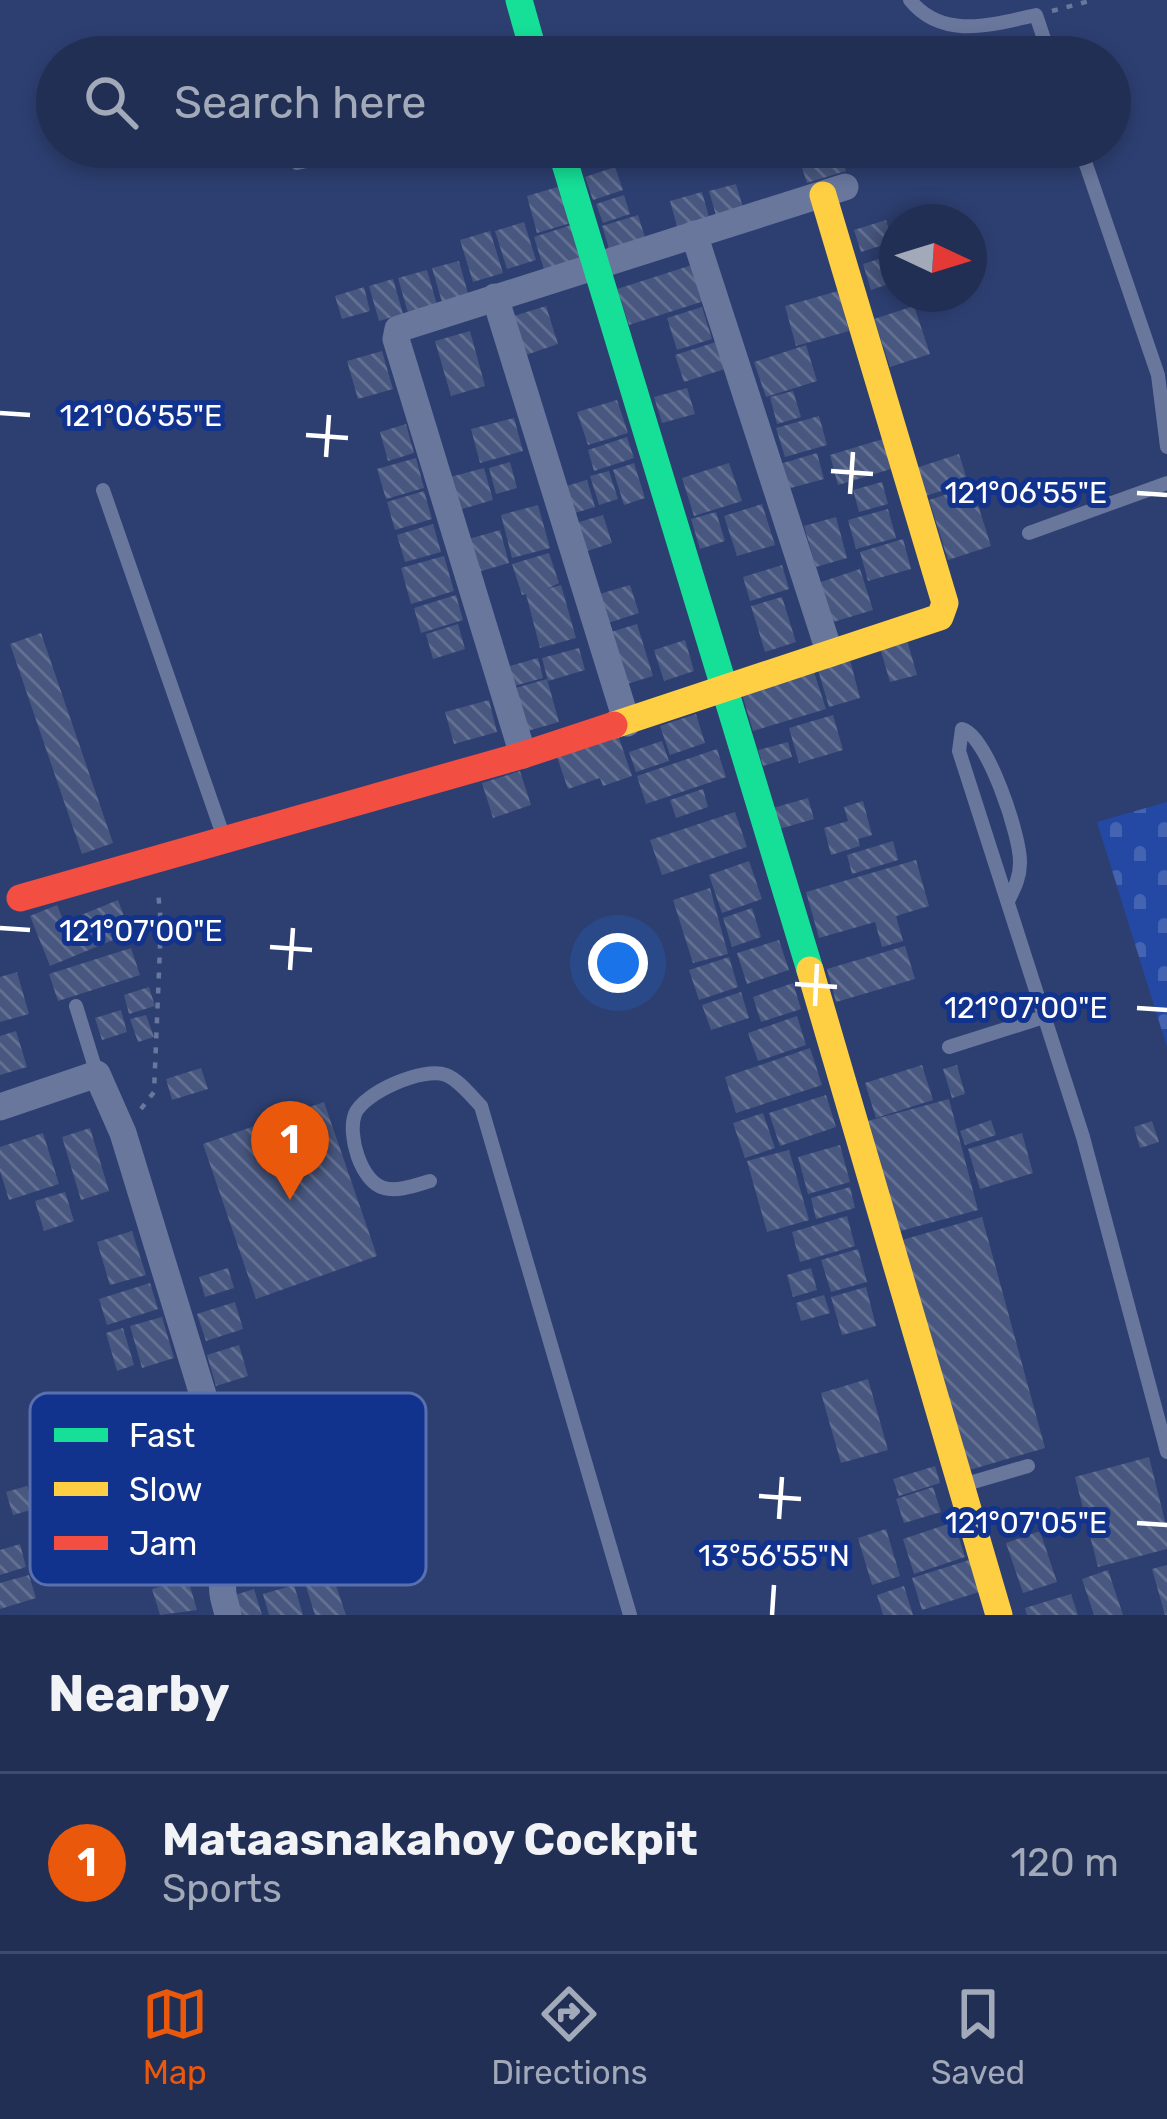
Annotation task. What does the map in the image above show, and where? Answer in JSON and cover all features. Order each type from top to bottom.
[{"type":"street","points":[[519,0],[529,36]]},
{"type":"street","points":[[566,168],[727,688],[1000,1615]]},
{"type":"street","points":[[20,898],[523,755],[940,617],[945,603],[834,191],[398,329],[396,339],[523,755]]},
{"type":"street","points":[[694,235],[830,654]]},
{"type":"street","points":[[495,297],[627,723]]},
{"type":"street","points":[[0,1107],[97,1073],[123,1133],[201,1393]]},
{"type":"street","points":[[225,1585],[228,1615]]},
{"type":"lane","points":[[910,0],[937,24],[981,27],[1036,16],[1043,36]]},
{"type":"lane","points":[[1087,168],[1158,375],[1167,447]]},
{"type":"lane","points":[[1029,533],[1167,483]]},
{"type":"lane","points":[[104,490],[224,840]]},
{"type":"lane","points":[[1009,899],[1021,861],[1018,839],[983,748],[972,732],[962,729],[957,744],[1047,1016],[1167,1452]]},
{"type":"lane","points":[[972,791],[996,781]]},
{"type":"lane","points":[[76,1006],[97,1073]]},
{"type":"lane","points":[[949,1047],[1047,1016]]},
{"type":"lane","points":[[430,1181],[389,1190],[374,1184],[357,1154],[353,1123],[365,1100],[412,1076],[433,1072],[450,1076],[482,1106],[630,1615]]},
{"type":"lane","points":[[962,1486],[1028,1466]]},
{"type":"path","points":[[1036,16],[1093,0]]},
{"type":"path","points":[[123,1133],[154,1092],[161,923],[158,859]]},
{"type":"green space","points":[[1167,802],[1167,1047],[1097,822]]},
{"type":"building","points":[[615,168],[623,190],[593,200],[585,177]]},
{"type":"building","points":[[802,168],[845,168],[846,171],[807,183]]},
{"type":"building","points":[[736,184],[746,218],[719,226],[709,191]]},
{"type":"building","points":[[561,186],[571,223],[537,233],[527,196]]},
{"type":"building","points":[[702,192],[710,221],[678,230],[670,201]]},
{"type":"building","points":[[624,195],[630,214],[603,223],[596,204]]},
{"type":"building","points":[[638,215],[648,247],[612,258],[602,226]]},
{"type":"building","points":[[524,222],[536,260],[507,269],[495,231]]},
{"type":"building","points":[[879,222],[879,246],[861,252],[854,230]]},
{"type":"building","points":[[571,225],[583,265],[546,276],[534,237]]},
{"type":"building","points":[[490,231],[503,273],[473,282],[460,240]]},
{"type":"building","points":[[879,259],[879,287],[871,290],[863,264]]},
{"type":"building","points":[[459,261],[470,301],[444,309],[432,268]]},
{"type":"building","points":[[692,265],[704,301],[629,325],[617,289]]},
{"type":"building","points":[[427,270],[437,305],[408,313],[398,278]]},
{"type":"building","points":[[393,279],[403,314],[379,321],[369,286]]},
{"type":"building","points":[[364,287],[370,311],[342,319],[335,296]]},
{"type":"building","points":[[838,291],[849,331],[796,346],[785,306]]},
{"type":"building","points":[[546,306],[558,344],[526,355],[514,316]]},
{"type":"building","points":[[702,307],[712,339],[677,350],[667,318]]},
{"type":"building","points":[[916,312],[930,354],[890,367],[874,319]]},
{"type":"building","points":[[470,331],[485,386],[451,396],[435,341]]},
{"type":"building","points":[[719,341],[728,368],[684,382],[675,355]]},
{"type":"building","points":[[806,345],[817,381],[766,397],[754,362]]},
{"type":"building","points":[[382,351],[393,389],[358,399],[347,361]]},
{"type":"building","points":[[687,388],[695,414],[662,423],[654,397]]},
{"type":"building","points":[[793,391],[801,417],[777,424],[770,397]]},
{"type":"building","points":[[617,400],[628,433],[588,445],[577,412]]},
{"type":"building","points":[[819,416],[827,445],[785,457],[776,428]]},
{"type":"building","points":[[514,418],[523,451],[480,463],[471,429]]},
{"type":"building","points":[[406,424],[414,453],[388,461],[380,432]]},
{"type":"building","points":[[627,437],[634,458],[594,471],[588,450]]},
{"type":"building","points":[[883,439],[891,469],[838,485],[830,455]]},
{"type":"building","points":[[817,453],[824,479],[787,489],[780,464]]},
{"type":"building","points":[[959,454],[968,483],[925,496],[916,468]]},
{"type":"building","points":[[416,458],[424,488],[386,499],[377,469]]},
{"type":"building","points":[[510,462],[517,488],[496,494],[489,468]]},
{"type":"building","points":[[634,463],[645,498],[624,505],[613,470]]},
{"type":"building","points":[[729,463],[742,501],[694,516],[682,478]]},
{"type":"building","points":[[484,468],[493,500],[452,512],[443,479]]},
{"type":"building","points":[[609,471],[618,499],[599,505],[590,476]]},
{"type":"building","points":[[587,480],[595,507],[565,516],[556,489]]},
{"type":"building","points":[[882,482],[888,504],[859,512],[853,490]]},
{"type":"building","points":[[972,486],[991,546],[948,560],[929,500]]},
{"type":"building","points":[[424,491],[432,519],[395,530],[387,502]]},
{"type":"building","points":[[762,504],[775,545],[737,556],[724,516]]},
{"type":"building","points":[[538,505],[550,548],[512,558],[501,515]]},
{"type":"building","points":[[888,509],[896,538],[856,549],[848,520]]},
{"type":"building","points":[[716,512],[725,541],[700,549],[691,519]]},
{"type":"building","points":[[603,515],[612,543],[578,554],[569,525]]},
{"type":"building","points":[[836,517],[847,558],[816,567],[804,526]]},
{"type":"building","points":[[433,524],[441,552],[405,562],[397,535]]},
{"type":"building","points":[[500,530],[509,563],[471,574],[462,541]]},
{"type":"building","points":[[903,539],[911,569],[868,581],[860,552]]},
{"type":"building","points":[[549,553],[559,583],[547,589],[561,585],[576,638],[540,648],[526,594],[522,595],[512,564]]},
{"type":"building","points":[[444,556],[454,591],[411,604],[401,568]]},
{"type":"building","points":[[782,565],[789,589],[750,601],[743,577]]},
{"type":"building","points":[[860,569],[873,610],[830,623],[818,583]]},
{"type":"building","points":[[630,585],[639,613],[602,625],[593,596]]},
{"type":"building","points":[[456,595],[463,620],[421,633],[414,608]]},
{"type":"building","points":[[782,597],[796,642],[765,652],[751,606]]},
{"type":"building","points":[[458,624],[465,649],[433,659],[426,634]]},
{"type":"building","points":[[637,624],[653,676],[617,687],[601,635]]},
{"type":"building","points":[[41,633],[113,843],[82,854],[10,644]]},
{"type":"building","points":[[685,640],[694,671],[664,681],[654,650]]},
{"type":"building","points":[[907,640],[917,675],[890,682],[880,648]]},
{"type":"building","points":[[579,648],[585,670],[548,681],[542,658]]},
{"type":"building","points":[[538,658],[543,678],[504,689],[499,669]]},
{"type":"building","points":[[850,660],[860,698],[829,707],[818,670]]},
{"type":"building","points":[[814,672],[826,709],[753,731],[742,694]]},
{"type":"building","points":[[547,679],[559,722],[524,732],[512,689]]},
{"type":"building","points":[[489,700],[497,732],[454,744],[445,712]]},
{"type":"building","points":[[696,714],[705,743],[670,755],[660,726]]},
{"type":"building","points":[[833,715],[843,750],[799,763],[789,728]]},
{"type":"building","points":[[618,735],[632,776],[603,786],[600,778],[568,789],[557,757]]},
{"type":"building","points":[[662,741],[669,761],[636,772],[629,752]]},
{"type":"building","points":[[788,742],[792,757],[763,766],[758,750]]},
{"type":"building","points":[[717,749],[726,777],[646,804],[637,776]]},
{"type":"building","points":[[520,771],[531,805],[493,818],[482,783]]},
{"type":"building","points":[[703,789],[708,807],[676,818],[670,800]]},
{"type":"building","points":[[808,798],[814,819],[779,829],[773,808]]},
{"type":"building","points":[[863,801],[872,835],[858,839],[860,846],[831,855],[824,828],[848,821],[844,807]]},
{"type":"building","points":[[735,812],[747,847],[662,875],[650,840]]},
{"type":"building","points":[[893,841],[898,860],[852,874],[847,855]]},
{"type":"building","points":[[916,860],[929,906],[896,916],[903,941],[882,947],[875,922],[819,938],[806,892]]},
{"type":"building","points":[[749,861],[762,899],[722,913],[709,875]]},
{"type":"building","points":[[710,888],[728,954],[693,963],[673,900]]},
{"type":"building","points":[[118,900],[130,933],[50,966],[30,916],[57,905],[64,922]]},
{"type":"building","points":[[752,908],[761,937],[732,947],[723,918]]},
{"type":"building","points":[[779,940],[789,970],[747,984],[737,953]]},
{"type":"building","points":[[905,946],[915,979],[836,1002],[827,969]]},
{"type":"building","points":[[131,948],[140,975],[58,1001],[49,974]]},
{"type":"building","points":[[729,957],[738,987],[699,1000],[689,970]]},
{"type":"building","points":[[17,972],[29,1014],[0,1022],[0,977]]},
{"type":"building","points":[[793,983],[801,1009],[761,1022],[753,997]]},
{"type":"building","points":[[149,987],[155,1006],[129,1014],[124,995]]},
{"type":"building","points":[[741,992],[749,1018],[711,1030],[702,1005]]},
{"type":"building","points":[[121,1010],[127,1032],[102,1040],[95,1018]]},
{"type":"building","points":[[146,1015],[154,1037],[138,1042],[130,1019]]},
{"type":"building","points":[[797,1016],[806,1045],[758,1061],[748,1033]]},
{"type":"building","points":[[16,1031],[27,1067],[0,1075],[0,1036]]},
{"type":"building","points":[[810,1048],[822,1085],[736,1113],[725,1077]]},
{"type":"building","points":[[922,1065],[933,1100],[876,1118],[865,1083]]},
{"type":"building","points":[[957,1065],[965,1094],[952,1098],[943,1069]]},
{"type":"building","points":[[201,1068],[208,1089],[172,1100],[166,1079]]},
{"type":"building","points":[[826,1095],[836,1127],[780,1146],[769,1113]]},
{"type":"building","points":[[949,1099],[978,1210],[893,1233],[864,1122]]},
{"type":"building","points":[[324,1102],[377,1256],[256,1299],[203,1144]]},
{"type":"building","points":[[763,1113],[775,1148],[745,1158],[733,1123]]},
{"type":"building","points":[[991,1120],[996,1135],[965,1145],[960,1131]]},
{"type":"building","points":[[1152,1121],[1159,1142],[1140,1148],[1134,1127]]},
{"type":"building","points":[[90,1128],[109,1191],[81,1200],[62,1137]]},
{"type":"building","points":[[43,1133],[59,1184],[9,1200],[0,1171],[0,1147]]},
{"type":"building","points":[[1022,1133],[1033,1173],[980,1189],[968,1149]]},
{"type":"building","points":[[840,1145],[850,1182],[808,1194],[798,1157]]},
{"type":"building","points":[[789,1150],[809,1220],[767,1232],[747,1161]]},
{"type":"building","points":[[850,1187],[855,1208],[816,1219],[811,1198]]},
{"type":"building","points":[[65,1192],[74,1221],[44,1231],[35,1201]]},
{"type":"building","points":[[847,1216],[855,1246],[800,1262],[792,1232]]},
{"type":"building","points":[[982,1217],[1045,1448],[966,1471],[902,1240]]},
{"type":"building","points":[[132,1231],[146,1275],[110,1285],[97,1242]]},
{"type":"building","points":[[858,1249],[867,1282],[831,1292],[821,1260]]},
{"type":"building","points":[[228,1268],[234,1288],[205,1297],[199,1277]]},
{"type":"building","points":[[811,1268],[817,1290],[793,1297],[787,1275]]},
{"type":"building","points":[[150,1283],[158,1309],[107,1325],[99,1299]]},
{"type":"building","points":[[866,1287],[876,1326],[842,1335],[831,1297]]},
{"type":"building","points":[[824,1295],[830,1313],[801,1321],[796,1303]]},
{"type":"building","points":[[235,1302],[243,1329],[206,1341],[197,1314]]},
{"type":"building","points":[[162,1317],[174,1358],[142,1368],[130,1326]]},
{"type":"building","points":[[123,1328],[134,1365],[117,1371],[106,1333]]},
{"type":"building","points":[[239,1345],[248,1376],[216,1386],[207,1355]]},
{"type":"building","points":[[868,1379],[888,1450],[841,1463],[821,1393]]},
{"type":"building","points":[[1149,1457],[1167,1529],[1167,1549],[1098,1567],[1075,1477]]},
{"type":"building","points":[[935,1466],[940,1483],[899,1496],[893,1479]]},
{"type":"building","points":[[27,1486],[30,1510],[13,1515],[6,1492]]},
{"type":"building","points":[[933,1487],[941,1512],[904,1523],[896,1499]]},
{"type":"building","points":[[954,1522],[965,1557],[914,1574],[903,1539]]},
{"type":"building","points":[[886,1529],[900,1576],[872,1585],[858,1538]]},
{"type":"building","points":[[1040,1531],[1057,1582],[1023,1593],[1006,1543]]},
{"type":"building","points":[[20,1544],[26,1567],[0,1575],[0,1550]]},
{"type":"building","points":[[969,1560],[979,1592],[922,1610],[912,1578]]},
{"type":"building","points":[[1167,1565],[1167,1615],[1165,1615],[1152,1569]]},
{"type":"building","points":[[1108,1570],[1123,1615],[1094,1615],[1082,1579]]},
{"type":"building","points":[[29,1575],[36,1598],[0,1609],[0,1583]]},
{"type":"building","points":[[190,1585],[197,1610],[160,1615],[152,1589]]},
{"type":"building","points":[[294,1585],[303,1615],[269,1615],[263,1594]]},
{"type":"building","points":[[306,1585],[336,1585],[346,1615],[315,1615]]},
{"type":"building","points":[[904,1586],[913,1615],[883,1615],[877,1595]]},
{"type":"building","points":[[254,1589],[262,1615],[235,1615],[229,1597]]},
{"type":"building","points":[[1071,1594],[1078,1615],[1027,1615],[1025,1608]]},
{"type":"traffic: fast","points":[[519,0],[529,36]]},
{"type":"traffic: fast","points":[[566,168],[810,970]]},
{"type":"traffic: slow","points":[[614,725],[940,617],[945,603],[823,195]]},
{"type":"traffic: slow","points":[[810,970],[999,1615]]},
{"type":"traffic: jam","points":[[20,898],[614,725]]},
{"type":"place","name":"Mataasnakahoy Cockpit","points":[[290,1200]]}]
